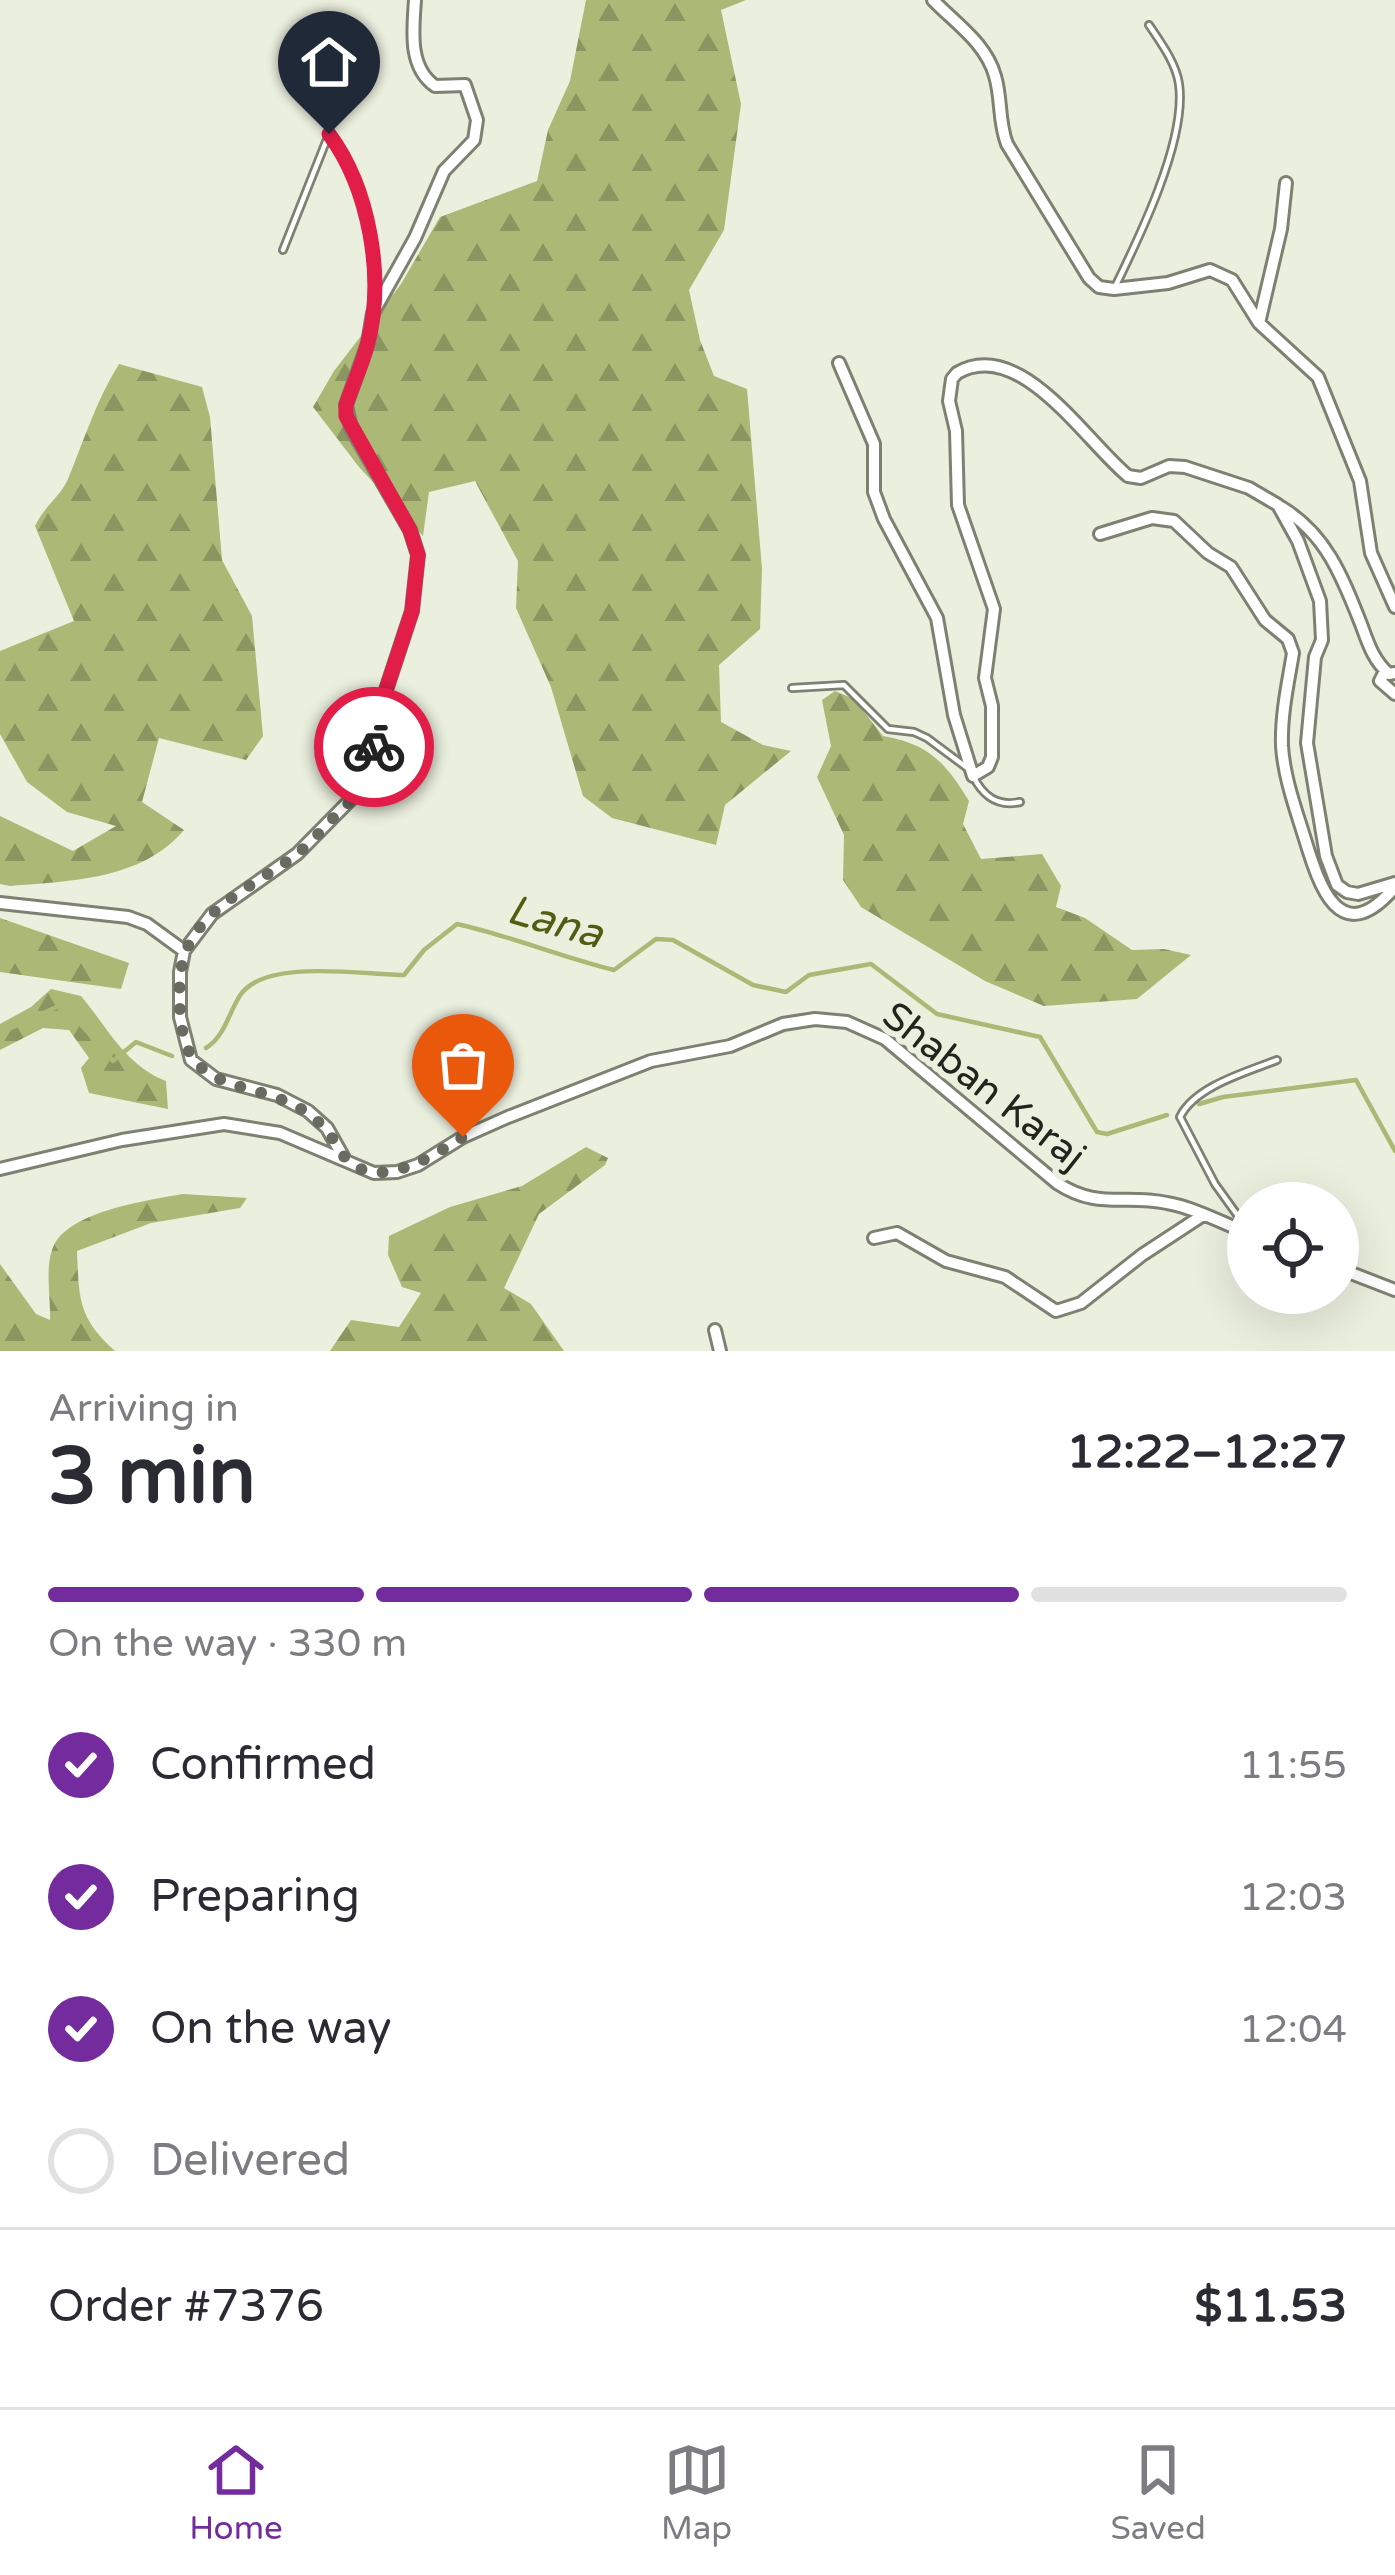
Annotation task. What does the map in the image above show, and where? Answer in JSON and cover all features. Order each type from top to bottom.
[{"type":"street","points":[[344,1160],[327,1128],[308,1111],[277,1095],[216,1079],[190,1060],[178,994],[184,951],[212,914],[297,854],[368,783],[382,702],[412,611],[418,555],[410,530],[346,416],[346,405],[368,343],[373,313],[415,238],[444,171],[476,132],[465,85],[435,86],[420,70],[413,38],[415,0]]},
{"type":"street","points":[[932,0],[964,28],[994,71],[998,122],[1007,144],[1089,278],[1114,289],[1168,283],[1210,270],[1232,280],[1259,323],[1318,376],[1360,482],[1376,572],[1394,601]]},
{"type":"street","points":[[1259,323],[1281,229],[1286,183]]},
{"type":"street","points":[[838,363],[874,444],[874,492],[884,519],[937,618],[954,715],[974,776],[992,757],[992,706],[986,678],[994,609],[958,505],[956,431],[949,389],[957,373],[974,365],[997,365],[1033,383],[1128,476],[1141,478],[1169,466],[1184,467],[1249,488],[1316,532],[1333,559],[1375,659],[1390,672],[1379,680],[1395,694]]},
{"type":"street","points":[[1278,505],[1298,541],[1320,601],[1322,640],[1307,743],[1326,856],[1337,884],[1347,892],[1395,885]]},
{"type":"street","points":[[1100,534],[1152,518],[1174,520],[1208,554],[1232,566],[1265,620],[1291,644],[1282,749],[1323,894],[1336,910],[1352,914],[1370,909],[1395,885]]},
{"type":"street","points":[[0,903],[128,916],[184,951]]},
{"type":"street","name":"Shaban Karaj","points":[[0,1169],[122,1140],[224,1124],[280,1133],[374,1172],[397,1172],[508,1117],[651,1061],[730,1046],[783,1024],[828,1019],[865,1027],[885,1039],[1078,1197],[1166,1203],[1227,1224]]},
{"type":"street","points":[[874,1238],[897,1233],[946,1261],[1005,1276],[1056,1312],[1081,1303],[1203,1215]]},
{"type":"street","points":[[1359,1276],[1395,1290]]},
{"type":"street","points":[[715,1330],[720,1351]]},
{"type":"lane","points":[[1114,289],[1142,233],[1178,122],[1179,80],[1149,25]]},
{"type":"lane","points":[[283,250],[329,134],[335,68]]},
{"type":"lane","points":[[329,134],[345,156],[364,200],[373,313]]},
{"type":"lane","points":[[792,688],[844,685],[888,729],[927,737],[955,755],[981,792],[1008,804],[1020,802]]},
{"type":"lane","points":[[1227,1201],[1180,1117],[1187,1104],[1227,1080],[1277,1060]]},
{"type":"green space","points":[[586,0],[746,0],[721,10],[741,104],[724,230],[689,290],[714,376],[747,389],[762,569],[760,629],[719,665],[721,722],[763,745],[791,751],[725,805],[716,845],[612,818],[583,796],[551,687],[516,608],[518,561],[475,481],[429,492],[423,536],[359,467],[313,407],[334,371],[401,284],[440,217],[537,181],[548,130],[570,81]]},
{"type":"green space","points":[[119,364],[202,387],[210,417],[222,560],[252,616],[263,736],[246,760],[159,738],[142,802],[184,830],[148,859],[104,875],[0,884],[0,816],[73,851],[116,826],[67,812],[27,782],[0,734],[0,651],[74,621],[35,526],[65,485]]},
{"type":"green space","points":[[835,691],[854,699],[883,736],[912,744],[943,765],[969,801],[963,824],[981,859],[1042,854],[1061,886],[1056,907],[1085,918],[1132,950],[1164,949],[1191,955],[1137,999],[1044,1006],[985,981],[861,907],[843,880],[844,835],[817,777],[831,746],[822,700]]},
{"type":"green space","points":[[0,918],[129,963],[121,989],[0,972]]},
{"type":"green space","points":[[51,989],[81,996],[128,1056],[166,1081],[168,1109],[89,1093],[81,1068],[89,1058],[69,1030],[43,1028],[0,1050],[0,1024]]},
{"type":"green space","points":[[586,1147],[608,1158],[605,1165],[539,1214],[504,1288],[531,1304],[564,1351],[330,1351],[351,1320],[399,1327],[421,1293],[402,1287],[388,1255],[389,1236],[450,1207],[522,1186]]},
{"type":"green space","points":[[183,1194],[247,1198],[240,1208],[151,1223],[77,1251],[87,1318],[115,1351],[0,1351],[0,1264],[36,1314],[50,1320],[49,1262],[63,1233],[112,1209]]},
{"type":"waterway","name":"Lana","points":[[206,1048],[222,1030],[241,994],[254,983],[294,972],[404,975],[424,950],[457,924],[614,970],[656,939],[673,940],[753,985],[786,992],[809,975],[871,964],[937,1014],[1040,1037],[1097,1132],[1107,1134],[1167,1115]]},
{"type":"waterway","name":"Lana","points":[[0,1033],[63,1004],[113,1061],[136,1042],[172,1056]]},
{"type":"waterway","points":[[1199,1104],[1356,1080],[1395,1151]]},
{"type":"way so far","points":[[374,747],[368,783],[297,854],[212,914],[184,951],[178,994],[185,1049],[190,1060],[216,1079],[277,1095],[308,1111],[327,1128],[344,1160],[374,1172],[397,1172],[418,1165],[463,1137]]},
{"type":"route","points":[[329,134],[345,156],[364,200],[374,296],[368,343],[346,416],[410,530],[418,555],[412,611],[382,702],[374,747]]}]
